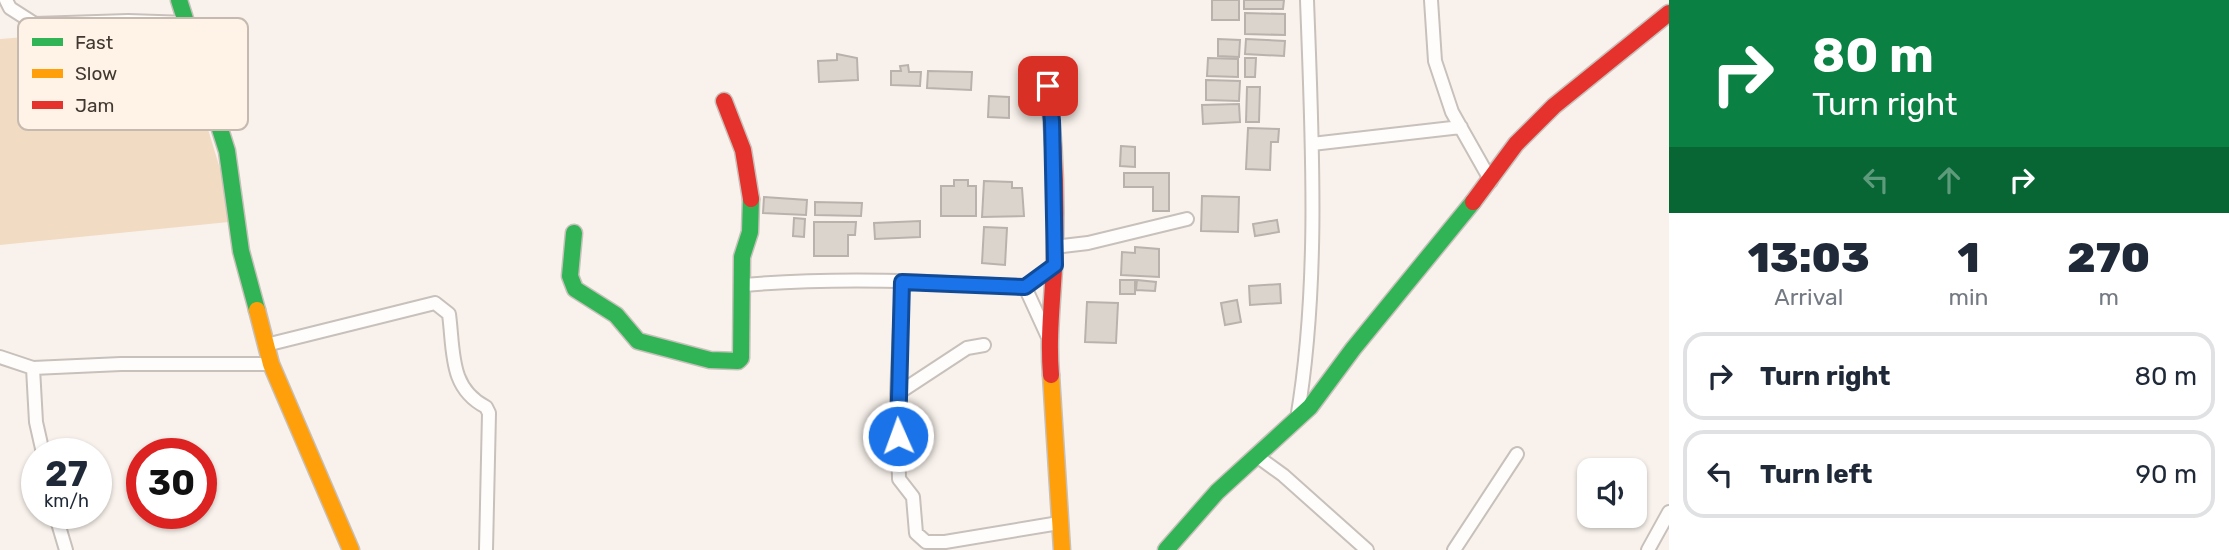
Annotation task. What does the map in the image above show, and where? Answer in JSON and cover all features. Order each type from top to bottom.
[{"type":"street","points":[[6,0],[10,8],[26,18]]},
{"type":"street","points":[[179,0],[186,18]]},
{"type":"street","points":[[1297,420],[1306,369],[1312,144],[1307,0]]},
{"type":"street","points":[[1431,0],[1435,61],[1452,113],[1490,181]]},
{"type":"street","points":[[1166,550],[1217,492],[1297,420],[1490,181],[1516,144],[1554,106],[1669,13]]},
{"type":"street","points":[[1048,86],[1052,121],[1055,265],[1048,337],[1062,550]]},
{"type":"street","points":[[573,233],[570,276],[575,289],[616,315],[638,341],[710,360],[738,361],[741,358],[744,285],[742,257],[750,232],[751,196],[743,150],[723,101]]},
{"type":"street","points":[[1312,144],[1461,127]]},
{"type":"street","points":[[221,130],[227,151],[241,251],[271,364],[351,550]]},
{"type":"street","points":[[1054,247],[1088,243],[1187,219]]},
{"type":"street","points":[[744,285],[781,282],[902,282],[1025,287],[1055,265]]},
{"type":"street","points":[[902,282],[897,394],[899,479],[912,497],[913,523],[921,538],[926,542],[945,542],[1059,523]]},
{"type":"street","points":[[1025,287],[1048,337]]},
{"type":"street","points":[[266,345],[435,303],[442,306],[449,314],[458,379],[470,399],[486,407],[489,414],[486,550]]},
{"type":"street","points":[[897,394],[967,348],[984,345]]},
{"type":"street","points":[[0,357],[33,368],[121,364],[271,364]]},
{"type":"street","points":[[33,368],[40,438]]},
{"type":"street","points":[[1454,550],[1517,454]]},
{"type":"street","points":[[1258,457],[1283,475],[1367,550]]},
{"type":"street","points":[[1648,550],[1669,512]]},
{"type":"street","points":[[60,529],[66,550]]},
{"type":"shaded area","points":[[18,38],[18,130],[208,130],[225,185],[229,222],[0,245],[0,39]]},
{"type":"building","points":[[1212,0],[1239,0],[1239,20],[1212,20]]},
{"type":"building","points":[[1244,0],[1284,0],[1283,9],[1244,9]]},
{"type":"building","points":[[1245,13],[1285,14],[1285,35],[1245,34]]},
{"type":"building","points":[[1218,39],[1240,40],[1239,57],[1218,56]]},
{"type":"building","points":[[1246,39],[1285,41],[1284,56],[1245,54]]},
{"type":"building","points":[[837,54],[857,58],[858,80],[819,82],[818,61],[837,60]]},
{"type":"building","points":[[1208,58],[1238,59],[1238,77],[1207,76]]},
{"type":"building","points":[[1245,58],[1256,58],[1255,77],[1245,77]]},
{"type":"building","points":[[908,65],[909,72],[921,72],[920,86],[891,85],[891,71],[901,71],[900,66]]},
{"type":"building","points":[[928,71],[972,72],[971,90],[927,88]]},
{"type":"building","points":[[1206,80],[1240,81],[1239,101],[1206,100]]},
{"type":"building","points":[[1247,87],[1260,87],[1259,122],[1246,122]]},
{"type":"building","points":[[989,96],[1009,97],[1009,118],[988,117]]},
{"type":"building","points":[[1239,104],[1240,122],[1203,124],[1202,105]]},
{"type":"building","points":[[1248,128],[1279,129],[1278,142],[1271,142],[1270,170],[1246,169]]},
{"type":"building","points":[[1121,146],[1135,147],[1135,167],[1120,166]]},
{"type":"building","points":[[1124,173],[1169,173],[1169,211],[1153,211],[1153,187],[1124,187]]},
{"type":"building","points":[[954,180],[968,180],[968,186],[976,186],[976,216],[941,216],[941,186],[954,186]]},
{"type":"building","points":[[984,181],[1012,182],[1012,188],[1022,188],[1024,216],[982,217]]},
{"type":"building","points":[[1202,196],[1239,197],[1238,232],[1201,231]]},
{"type":"building","points":[[764,197],[807,200],[806,215],[763,213]]},
{"type":"building","points":[[815,202],[862,203],[861,216],[815,215]]},
{"type":"building","points":[[794,218],[805,219],[804,237],[793,236]]},
{"type":"building","points":[[1277,220],[1279,232],[1255,236],[1253,224]]},
{"type":"building","points":[[920,221],[920,237],[875,239],[874,223]]},
{"type":"building","points":[[814,222],[856,222],[855,235],[848,235],[848,256],[814,256]]},
{"type":"building","points":[[984,227],[1007,228],[1005,265],[982,263]]},
{"type":"building","points":[[1135,247],[1159,249],[1159,277],[1121,275],[1122,252],[1135,253]]},
{"type":"building","points":[[1120,280],[1135,280],[1135,294],[1120,294]]},
{"type":"building","points":[[1137,280],[1156,282],[1155,291],[1136,290]]},
{"type":"building","points":[[1280,284],[1281,303],[1250,305],[1249,286]]},
{"type":"building","points":[[1237,300],[1241,322],[1225,325],[1221,303]]},
{"type":"building","points":[[1087,302],[1118,303],[1116,343],[1085,342]]},
{"type":"traffic: fast","points":[[179,0],[185,18]]},
{"type":"traffic: fast","points":[[220,130],[227,151],[241,251],[257,310]]},
{"type":"traffic: fast","points":[[574,233],[570,276],[575,289],[616,315],[638,341],[710,360],[738,361],[741,358],[742,257],[750,232],[751,199]]},
{"type":"traffic: fast","points":[[1166,550],[1217,492],[1310,407],[1353,349],[1473,202]]},
{"type":"traffic: slow","points":[[257,310],[271,364],[351,550]]},
{"type":"traffic: slow","points":[[1051,375],[1062,550]]},
{"type":"traffic: jam","points":[[1473,202],[1516,144],[1554,106],[1669,13]]},
{"type":"traffic: jam","points":[[1048,86],[1055,200],[1051,375]]},
{"type":"traffic: jam","points":[[724,101],[743,150],[751,199]]},
{"type":"route","points":[[898,436],[902,282],[1025,287],[1055,265],[1052,121],[1048,86]]}]
